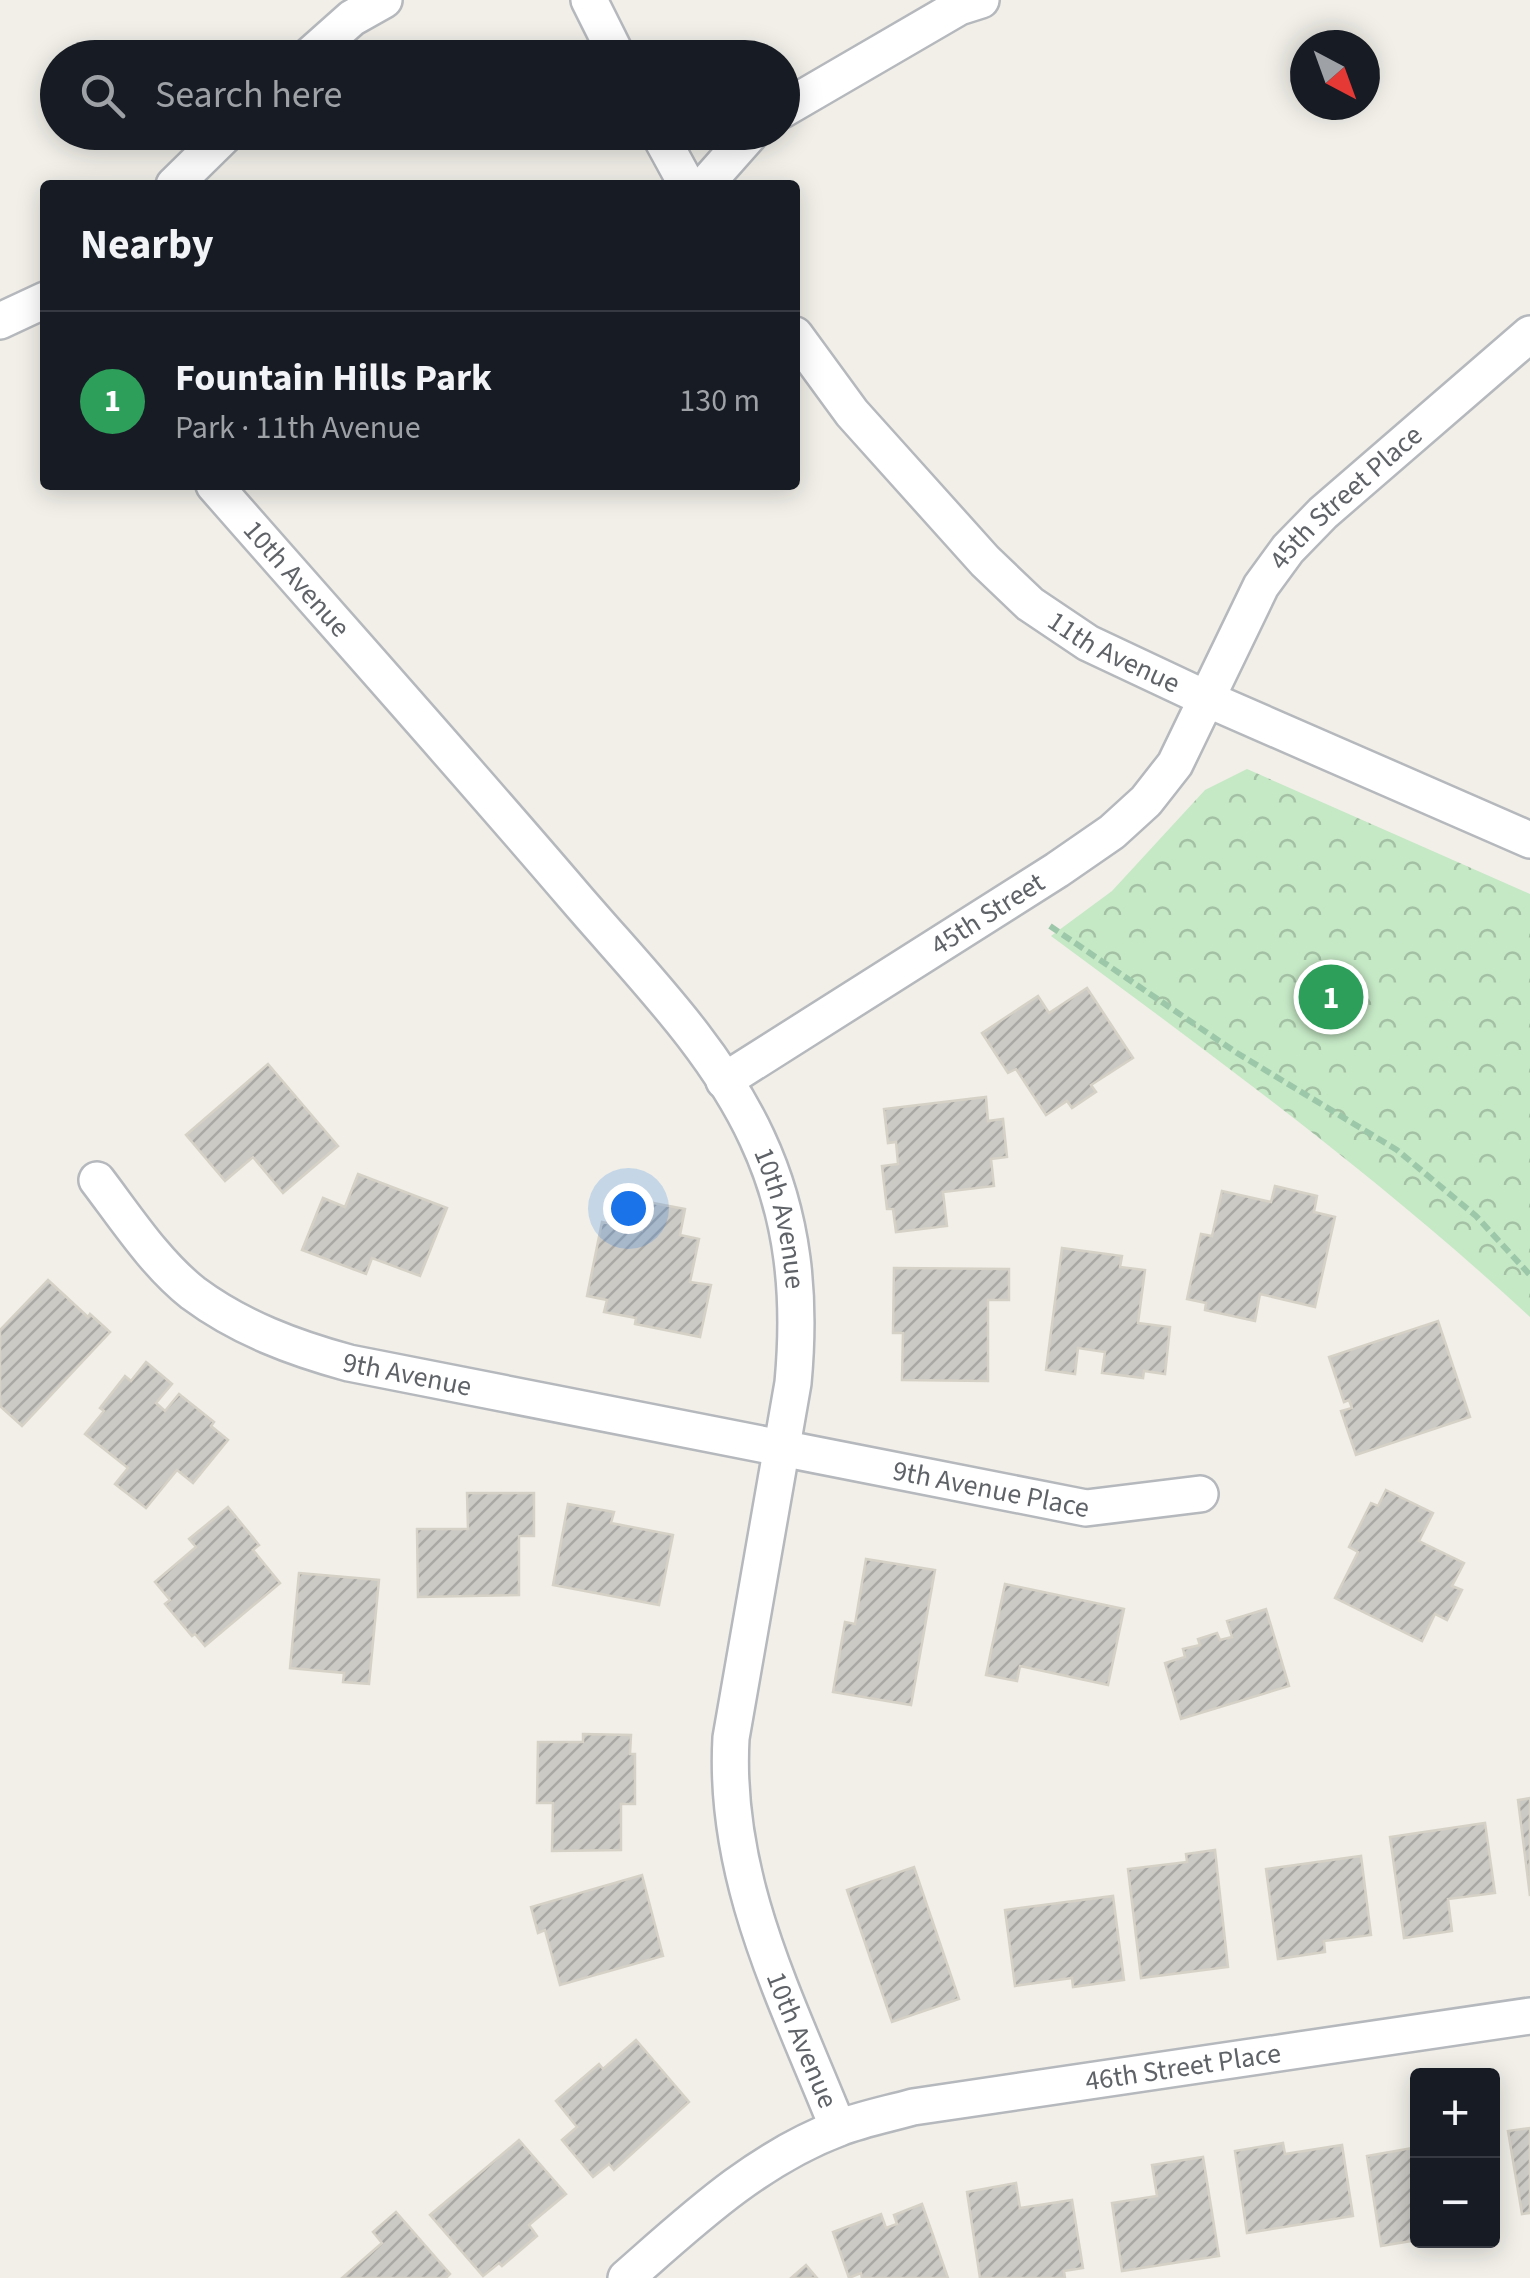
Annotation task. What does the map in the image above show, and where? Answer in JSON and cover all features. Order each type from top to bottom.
[{"type":"street","points":[[327,40],[352,18],[384,0]]},
{"type":"street","points":[[589,0],[609,40]]},
{"type":"street","points":[[800,100],[959,7],[981,0]]},
{"type":"street","points":[[179,180],[210,150]]},
{"type":"street","points":[[668,150],[683,180]]},
{"type":"street","points":[[709,180],[736,150]]},
{"type":"street","points":[[0,321],[40,302]]},
{"type":"street","name":"45th Street Place","points":[[1206,699],[1262,586],[1288,549],[1530,334]]},
{"type":"street","name":"11th Avenue","points":[[800,342],[852,413],[985,561],[1030,604],[1088,643],[1206,699],[1530,840]]},
{"type":"street","name":"10th Avenue","points":[[218,490],[692,1034],[756,1136],[782,1202],[796,1271],[798,1332],[782,1448],[730,1738],[728,1784],[744,1884],[757,1929],[838,2128]]},
{"type":"street","name":"45th Street","points":[[724,1082],[1112,832],[1146,801],[1175,764],[1206,699]]},
{"type":"street","name":"9th Avenue","points":[[97,1180],[153,1252],[192,1292],[235,1320],[290,1347],[349,1364],[782,1448]]},
{"type":"street","name":"9th Avenue Place","points":[[782,1448],[1086,1508],[1200,1494]]},
{"type":"street","name":"46th Street Place","points":[[626,2278],[703,2210],[762,2166],[838,2128],[913,2107],[1530,2016]]},
{"type":"path","points":[[1050,926],[1252,1062],[1397,1150],[1476,1216],[1530,1274]]},
{"type":"green space","points":[[1247,769],[1530,894],[1530,1317],[1356,1167],[1051,936],[1112,891],[1205,790]]},
{"type":"building","points":[[1087,988],[1133,1058],[1091,1085],[1096,1092],[1072,1108],[1067,1101],[1046,1115],[1016,1069],[1008,1073],[982,1033],[1038,996],[1049,1013]]},
{"type":"building","points":[[268,1064],[338,1146],[283,1193],[253,1157],[225,1181],[186,1135]]},
{"type":"building","points":[[986,1097],[988,1121],[1003,1119],[1007,1157],[991,1159],[994,1186],[943,1192],[947,1226],[896,1232],[893,1209],[887,1209],[882,1166],[898,1164],[896,1142],[888,1143],[884,1109]]},
{"type":"building","points":[[358,1174],[447,1208],[420,1276],[372,1258],[366,1274],[302,1250],[323,1198],[345,1207]]},
{"type":"building","points":[[1275,1186],[1317,1196],[1314,1212],[1335,1217],[1315,1307],[1260,1294],[1255,1321],[1205,1310],[1206,1303],[1187,1299],[1201,1234],[1212,1236],[1222,1191],[1271,1202]]},
{"type":"building","points":[[648,1202],[685,1209],[680,1235],[699,1239],[690,1282],[711,1285],[700,1337],[635,1324],[636,1318],[604,1312],[607,1300],[587,1296],[602,1222],[642,1230]]},
{"type":"building","points":[[1062,1248],[1122,1256],[1120,1267],[1145,1270],[1138,1323],[1170,1327],[1165,1374],[1144,1371],[1143,1378],[1102,1373],[1105,1352],[1078,1348],[1075,1374],[1046,1370]]},
{"type":"building","points":[[894,1268],[1009,1269],[1009,1300],[988,1300],[988,1381],[902,1380],[903,1333],[893,1333]]},
{"type":"building","points":[[48,1280],[110,1332],[22,1426],[0,1406],[0,1330]]},
{"type":"building","points":[[1438,1321],[1470,1417],[1356,1455],[1341,1411],[1352,1408],[1349,1400],[1344,1402],[1329,1357]]},
{"type":"building","points":[[146,1362],[172,1384],[156,1403],[165,1411],[179,1394],[214,1422],[211,1426],[228,1440],[193,1483],[177,1470],[146,1508],[115,1484],[128,1468],[85,1434],[125,1376],[131,1381]]},
{"type":"building","points":[[1386,1490],[1433,1513],[1419,1541],[1464,1563],[1452,1586],[1462,1590],[1447,1620],[1435,1614],[1422,1641],[1335,1598],[1358,1552],[1349,1547],[1371,1503],[1378,1506]]},
{"type":"building","points":[[467,1493],[534,1493],[534,1536],[519,1536],[519,1595],[418,1597],[417,1529],[468,1529]]},
{"type":"building","points":[[568,1504],[614,1512],[611,1523],[673,1535],[659,1605],[553,1585]]},
{"type":"building","points":[[228,1507],[259,1545],[253,1550],[280,1583],[205,1646],[165,1604],[170,1600],[155,1582],[196,1547],[189,1539]]},
{"type":"building","points":[[866,1559],[935,1570],[911,1705],[833,1692],[845,1622],[855,1624]]},
{"type":"building","points":[[299,1573],[379,1580],[369,1684],[343,1682],[344,1673],[290,1668]]},
{"type":"building","points":[[1005,1584],[1124,1609],[1108,1685],[1020,1666],[1017,1681],[986,1675]]},
{"type":"building","points":[[1266,1609],[1289,1686],[1181,1719],[1165,1663],[1185,1657],[1183,1649],[1200,1645],[1198,1639],[1217,1633],[1220,1640],[1232,1637],[1227,1621]]},
{"type":"building","points":[[583,1734],[631,1735],[635,1804],[621,1804],[621,1850],[552,1851],[553,1803],[537,1803],[538,1742],[583,1742]]},
{"type":"building","points":[[1530,1798],[1530,1896],[1518,1800]]},
{"type":"building","points":[[1485,1823],[1495,1893],[1448,1899],[1452,1931],[1404,1938],[1390,1837]]},
{"type":"building","points":[[1215,1850],[1228,1967],[1141,1978],[1128,1869],[1187,1862],[1186,1854]]},
{"type":"building","points":[[1361,1856],[1371,1935],[1324,1941],[1325,1952],[1278,1959],[1266,1869]]},
{"type":"building","points":[[914,1867],[959,1999],[892,2022],[847,1890]]},
{"type":"building","points":[[642,1875],[663,1956],[560,1985],[545,1930],[538,1933],[531,1907]]},
{"type":"building","points":[[1113,1896],[1124,1980],[1073,1987],[1072,1978],[1015,1986],[1005,1910]]},
{"type":"building","points":[[636,2040],[689,2102],[614,2170],[609,2164],[593,2177],[562,2140],[577,2127],[556,2101],[599,2064],[603,2069]]},
{"type":"building","points":[[1530,2128],[1530,2213],[1522,2214],[1508,2131]]},
{"type":"building","points":[[519,2140],[566,2194],[529,2225],[537,2236],[502,2266],[499,2263],[483,2276],[430,2215]]},
{"type":"building","points":[[1283,2143],[1285,2154],[1342,2145],[1353,2216],[1247,2233],[1235,2151]]},
{"type":"building","points":[[1410,2148],[1410,2241],[1381,2246],[1367,2156]]},
{"type":"building","points":[[1203,2157],[1219,2256],[1122,2271],[1112,2203],[1157,2196],[1152,2165]]},
{"type":"building","points":[[1016,2183],[1020,2208],[1072,2200],[1083,2268],[1064,2271],[1065,2278],[980,2278],[967,2192]]},
{"type":"building","points":[[922,2204],[948,2278],[862,2278],[861,2273],[849,2278],[833,2232],[881,2214],[886,2228],[897,2224],[894,2215]]},
{"type":"building","points":[[396,2212],[450,2274],[446,2278],[342,2278],[382,2243],[373,2232]]},
{"type":"building","points":[[806,2265],[817,2278],[791,2278]]},
{"type":"place","name":"Fountain Hills Park","points":[[1331,997]]}]
